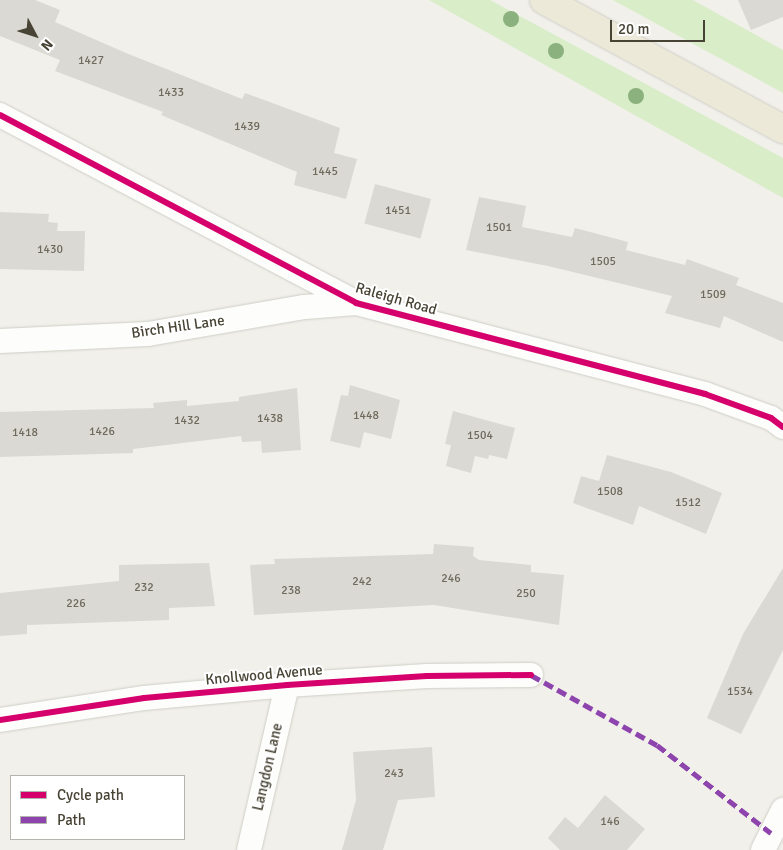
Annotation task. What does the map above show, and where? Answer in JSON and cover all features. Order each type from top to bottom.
[{"type":"highway","points":[[544,0],[783,129]]},
{"type":"street","name":"Raleigh Road","points":[[0,115],[356,302],[706,394],[771,418],[783,427]]},
{"type":"street","name":"Birch Hill Lane","points":[[0,341],[148,334],[305,307],[356,302]]},
{"type":"street","name":"Knollwood Avenue","points":[[0,720],[144,698],[287,685],[427,676],[531,675]]},
{"type":"street","name":"Langdon Lane","points":[[249,850],[287,685]]},
{"type":"street","points":[[767,842],[783,810]]},
{"type":"green space","points":[[429,0],[490,0],[783,158],[783,198]]},
{"type":"green space","points":[[613,0],[693,0],[783,50],[783,93]]},
{"type":"building","points":[[0,0],[35,0],[60,10],[55,22],[126,53],[242,99],[245,93],[340,128],[334,153],[357,159],[346,199],[294,185],[297,172],[161,115],[163,112],[55,71],[60,60],[0,36]]},
{"type":"building","points":[[738,0],[783,0],[783,17],[751,30]]},
{"type":"building","points":[[375,184],[431,199],[420,239],[364,224]]},
{"type":"building","points":[[479,197],[526,206],[522,227],[572,237],[575,228],[628,242],[626,250],[685,265],[687,259],[739,278],[736,285],[783,303],[783,342],[724,316],[720,328],[665,313],[672,296],[548,266],[466,250]]},
{"type":"building","points":[[0,212],[49,214],[48,222],[58,223],[57,231],[85,231],[84,271],[0,269]]},
{"type":"building","points":[[350,385],[400,400],[391,439],[364,432],[360,448],[330,441],[341,395],[348,396]]},
{"type":"building","points":[[297,388],[301,450],[262,453],[261,441],[242,442],[241,436],[133,449],[133,453],[0,457],[0,412],[154,408],[153,403],[187,400],[187,406],[239,401],[239,397]]},
{"type":"building","points":[[453,411],[515,428],[507,459],[489,455],[488,459],[475,456],[471,473],[446,466],[451,445],[445,444]]},
{"type":"building","points":[[607,455],[671,472],[722,493],[706,534],[639,506],[633,525],[573,503],[581,476],[599,481]]},
{"type":"building","points":[[434,544],[474,547],[473,556],[479,560],[531,565],[531,572],[564,575],[559,625],[434,605],[254,615],[250,565],[275,564],[274,559],[433,554]]},
{"type":"building","points":[[209,563],[215,606],[169,608],[169,620],[27,625],[27,634],[0,636],[0,593],[119,581],[119,565]]},
{"type":"building","points":[[783,568],[783,650],[741,734],[707,718],[743,634]]},
{"type":"building","points":[[432,747],[435,797],[398,800],[383,850],[342,850],[356,800],[353,752]]},
{"type":"building","points":[[605,795],[645,829],[627,850],[560,850],[548,838],[565,817],[578,828]]},
{"type":"marked path","points":[[531,675],[657,745],[771,833]]},
{"type":"cycle path","points":[[0,115],[356,303],[705,394],[771,418],[783,427]]},
{"type":"cycle path","points":[[0,720],[144,698],[287,685],[427,676],[531,675]]}]
